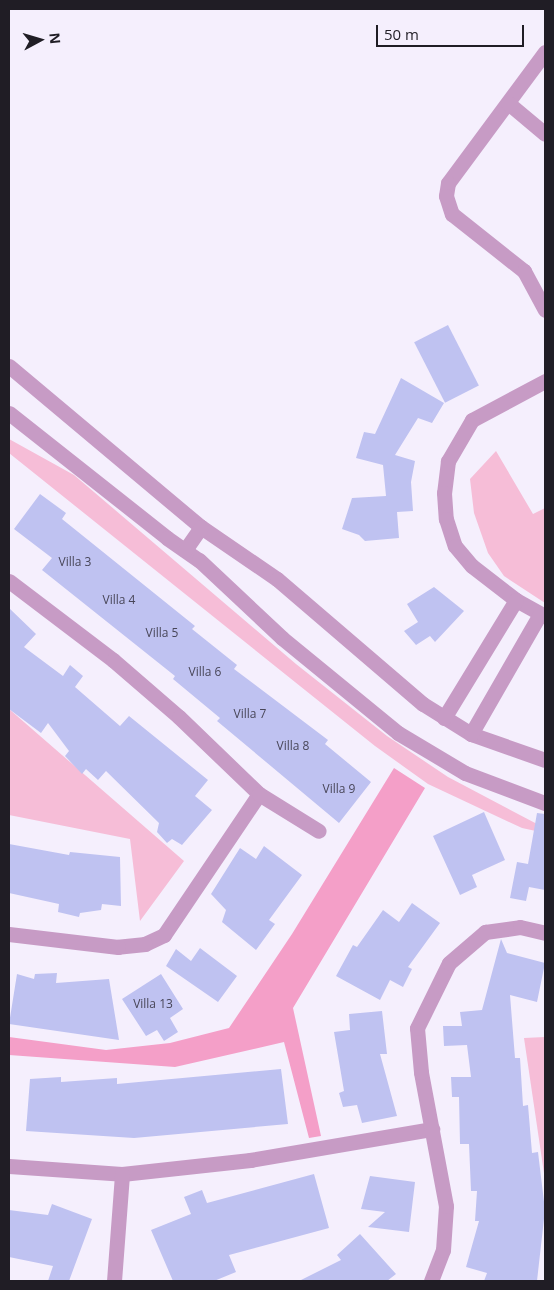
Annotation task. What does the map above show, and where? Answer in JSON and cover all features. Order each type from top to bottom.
[{"type":"street","points":[[545,52],[448,183],[446,196],[452,214],[524,271],[545,310]]},
{"type":"street","points":[[508,103],[545,134]]},
{"type":"street","points":[[9,366],[202,527],[276,579],[444,718],[471,734],[545,760]]},
{"type":"street","points":[[471,734],[542,615],[516,600],[472,566],[455,546],[446,519],[444,493],[448,461],[472,420],[545,381]]},
{"type":"street","points":[[9,413],[209,568],[282,638],[398,733],[465,773],[545,804]]},
{"type":"street","points":[[185,550],[202,527]]},
{"type":"street","points":[[9,581],[113,660],[179,717],[258,794],[319,830]]},
{"type":"street","points":[[444,718],[516,600]]},
{"type":"street","points":[[9,934],[118,947],[145,944],[164,935],[258,794]]},
{"type":"street","points":[[431,1281],[443,1250],[446,1206],[421,1072],[417,1028],[449,963],[485,932],[520,927],[545,933]]},
{"type":"street","points":[[9,1166],[122,1174],[250,1160],[432,1129]]},
{"type":"street","points":[[114,1281],[122,1174]]},
{"type":"shaded area","points":[[9,439],[74,475],[296,664],[387,736],[448,777],[537,824],[545,825],[545,833],[522,828],[428,784],[375,746],[9,453]]},
{"type":"shaded area","points":[[496,451],[533,514],[545,508],[545,603],[504,576],[488,553],[474,513],[470,479]]},
{"type":"shaded area","points":[[9,709],[184,861],[140,921],[130,839],[9,815]]},
{"type":"shaded area","points":[[394,768],[425,788],[293,1008],[321,1136],[309,1138],[284,1042],[175,1067],[9,1055],[9,1037],[106,1050],[170,1043],[229,1028],[292,934]]},
{"type":"shaded area","points":[[545,1037],[545,1180],[524,1038]]},
{"type":"building","points":[[448,325],[479,386],[445,403],[414,342]]},
{"type":"building","points":[[401,378],[444,403],[432,423],[418,418],[395,455],[415,461],[411,482],[413,511],[397,512],[399,538],[365,541],[359,535],[342,529],[352,498],[386,496],[383,465],[356,458],[364,432],[375,434]]},
{"type":"building","points":[[40,494],[66,513],[62,519],[195,626],[192,629],[237,665],[234,669],[328,740],[325,744],[371,782],[339,823],[217,721],[220,718],[173,679],[175,676],[42,570],[52,558],[14,529]]},
{"type":"building","points":[[434,587],[464,611],[435,642],[430,636],[416,645],[404,631],[418,622],[407,604]]},
{"type":"building","points":[[9,608],[36,634],[24,647],[63,676],[70,665],[83,676],[75,687],[120,726],[129,716],[208,780],[195,796],[212,810],[182,845],[172,839],[167,843],[157,832],[159,823],[106,771],[98,780],[86,769],[82,774],[65,756],[69,751],[48,723],[41,733],[9,709]]},
{"type":"building","points":[[484,812],[505,860],[472,875],[477,887],[460,895],[433,836]]},
{"type":"building","points":[[537,813],[545,814],[545,890],[529,887],[526,901],[510,898],[517,862],[528,864]]},
{"type":"building","points":[[9,844],[69,855],[70,852],[120,857],[121,906],[102,904],[101,910],[80,913],[79,917],[58,912],[59,904],[9,893]]},
{"type":"building","points":[[264,846],[302,875],[269,920],[275,924],[256,950],[222,922],[226,910],[211,894],[240,848],[256,859]]},
{"type":"building","points":[[412,903],[440,923],[408,967],[412,969],[403,987],[390,980],[380,1000],[336,976],[353,945],[357,947],[383,910],[399,922]]},
{"type":"building","points":[[501,939],[507,953],[545,963],[537,1002],[510,995],[515,1058],[520,1058],[523,1106],[528,1105],[532,1153],[538,1152],[545,1210],[537,1281],[484,1281],[487,1273],[466,1267],[479,1221],[475,1221],[477,1191],[471,1191],[469,1144],[460,1144],[459,1097],[452,1097],[451,1077],[471,1077],[467,1045],[444,1046],[443,1026],[462,1026],[460,1012],[482,1010]]},
{"type":"building","points":[[200,948],[237,976],[218,1002],[166,966],[176,949],[191,961]]},
{"type":"building","points":[[57,973],[56,983],[109,979],[119,1040],[9,1024],[17,974],[34,979],[35,974]]},
{"type":"building","points":[[161,974],[183,1009],[170,1018],[178,1032],[164,1041],[157,1030],[146,1036],[122,999]]},
{"type":"building","points":[[382,1011],[387,1054],[380,1054],[397,1116],[362,1123],[357,1105],[343,1107],[339,1093],[344,1091],[334,1032],[350,1030],[349,1014]]},
{"type":"building","points":[[281,1069],[288,1124],[134,1138],[26,1131],[30,1079],[61,1077],[61,1082],[117,1078],[117,1084]]},
{"type":"building","points":[[314,1174],[329,1228],[229,1255],[236,1272],[214,1281],[173,1281],[151,1230],[191,1214],[184,1197],[202,1190],[207,1203]]},
{"type":"building","points":[[370,1176],[415,1182],[409,1232],[368,1227],[385,1212],[361,1209]]},
{"type":"building","points":[[52,1204],[92,1219],[69,1281],[48,1281],[53,1266],[9,1257],[9,1210],[48,1215]]},
{"type":"building","points":[[360,1234],[396,1274],[387,1281],[299,1281],[341,1260],[337,1255]]}]
